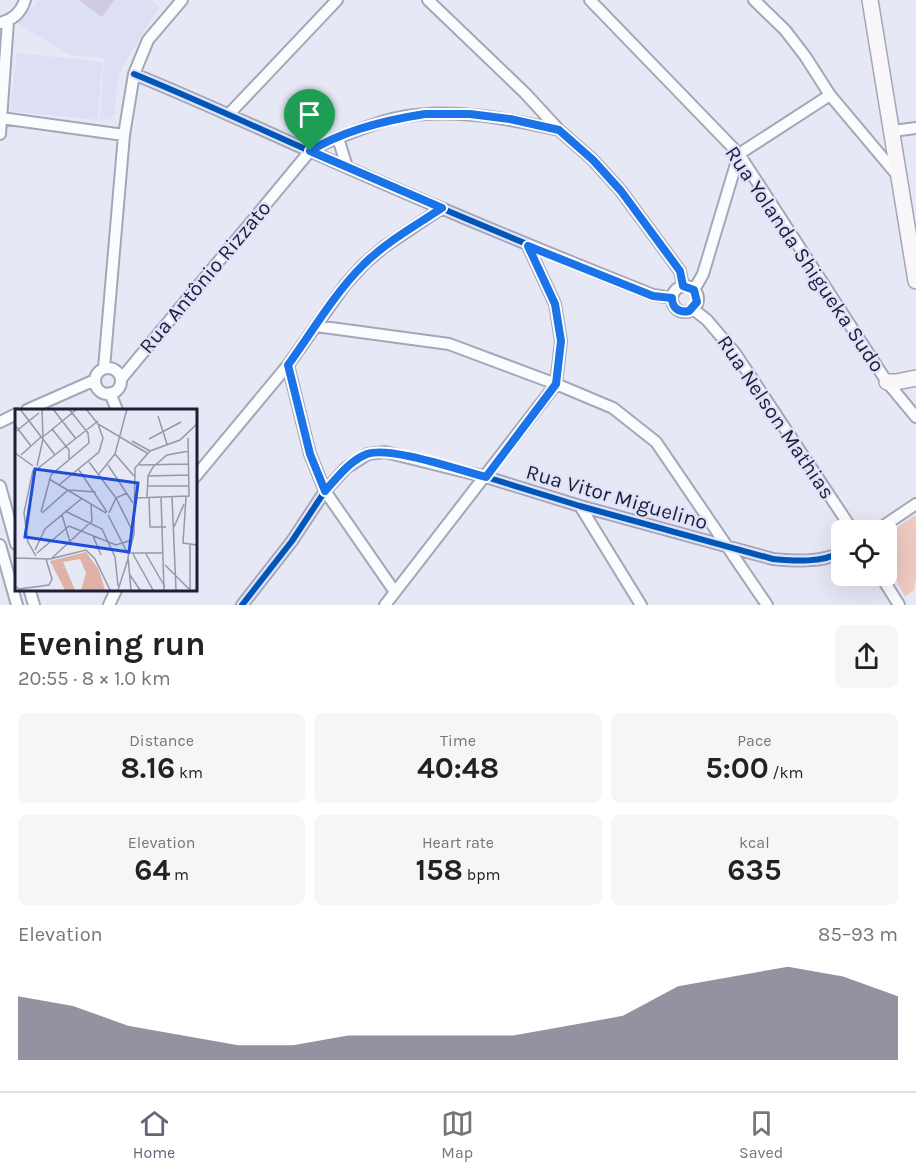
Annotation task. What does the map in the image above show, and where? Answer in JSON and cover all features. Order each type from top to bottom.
[{"type":"main road","points":[[870,0],[916,281]]},
{"type":"main road","points":[[887,382],[916,378]]},
{"type":"street","points":[[0,131],[4,22],[16,16],[25,0]]},
{"type":"street","points":[[104,368],[124,135],[134,74],[148,40],[182,0]]},
{"type":"street","points":[[230,113],[338,0]]},
{"type":"street","points":[[428,0],[525,93],[559,130],[593,160],[621,191],[680,271],[683,286]]},
{"type":"street","name":"Rua Yolanda Shigueka Sudo","points":[[590,0],[739,154],[887,382],[916,417]]},
{"type":"street","points":[[754,0],[784,30],[805,56],[830,94],[900,178]]},
{"type":"street","points":[[134,74],[230,113],[310,151],[528,246],[653,296],[672,298]]},
{"type":"street","points":[[694,290],[703,274],[739,154],[830,94]]},
{"type":"street","name":"Rua Antônio Rizzato","points":[[121,379],[310,151],[338,138],[394,119],[425,114],[470,114],[510,119],[559,130]]},
{"type":"street","points":[[1,117],[124,135]]},
{"type":"street","points":[[892,131],[916,128]]},
{"type":"street","points":[[338,138],[347,167]]},
{"type":"street","points":[[196,476],[288,365],[345,285],[364,264],[384,247],[442,208]]},
{"type":"street","points":[[384,605],[486,477],[556,384],[561,341],[555,304],[528,246]]},
{"type":"street","points":[[683,286],[694,290],[698,298],[693,309],[680,311],[674,306],[672,298],[675,290],[683,286]]},
{"type":"street","name":"Rua Nelson Mathias","points":[[693,309],[707,320],[735,353],[846,520]]},
{"type":"street","points":[[316,326],[449,344],[613,408],[656,441],[767,605]]},
{"type":"street","points":[[288,365],[310,454],[325,491],[395,592]]},
{"type":"street","points":[[104,368],[115,370],[121,379],[117,390],[110,393],[99,389],[95,381],[98,372],[104,368]]},
{"type":"street","points":[[29,409],[95,381]]},
{"type":"street","points":[[110,393],[117,409]]},
{"type":"street","points":[[0,422],[15,414]]},
{"type":"street","name":"Rua Vitor Miguelino","points":[[242,605],[292,541],[325,491],[346,468],[368,454],[385,452],[486,477],[580,506],[773,559],[796,561],[831,555]]},
{"type":"street","points":[[0,486],[4,519],[15,542]]},
{"type":"street","points":[[892,520],[916,504]]},
{"type":"street","points":[[580,506],[641,605]]},
{"type":"street","points":[[0,545],[17,605]]},
{"type":"street","points":[[887,586],[899,605]]},
{"type":"street","points":[[30,590],[34,605]]},
{"type":"street","points":[[109,605],[116,590]]},
{"type":"shaded area","points":[[39,0],[151,0],[159,7],[123,66],[117,83],[115,113],[109,120],[100,119],[104,58],[70,55],[17,23]]},
{"type":"shaded area","points":[[17,53],[102,62],[98,120],[10,111]]},
{"type":"shaded area","points":[[914,516],[916,517],[916,577],[914,590],[905,596],[897,582],[897,527]]},
{"type":"building","points":[[79,0],[114,0],[102,17]]},
{"type":"cycle path","points":[[134,74],[499,233],[653,295],[672,298]]},
{"type":"cycle path","points":[[242,605],[292,541],[325,491],[346,468],[368,454],[385,452],[486,477],[580,506],[773,559],[799,561],[831,557]]},
{"type":"route","points":[[425,114],[470,114],[510,119],[559,130],[593,160],[621,191],[680,271],[683,286],[691,288],[697,294],[696,306],[689,311],[680,311],[674,306],[672,298],[653,296],[528,246],[555,304],[561,341],[556,384],[486,477],[385,452],[368,454],[360,458],[346,468],[325,491],[310,454],[288,365],[345,285],[364,264],[384,247],[442,208],[310,151],[361,129],[394,119],[425,114]]}]
